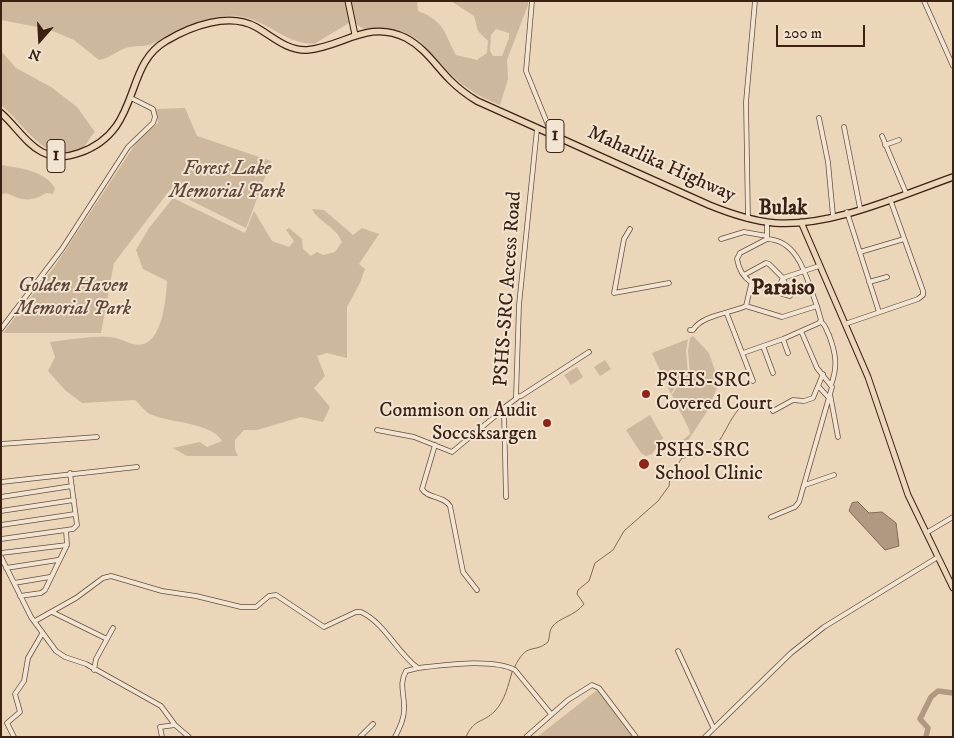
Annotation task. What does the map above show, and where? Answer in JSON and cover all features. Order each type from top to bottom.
[{"type":"highway","name":"Maharlika Highway","points":[[132,98],[144,63],[156,47],[178,35],[209,23],[237,21],[249,24],[288,46],[300,49],[314,48],[355,35],[381,32],[407,39],[422,50],[449,80],[469,96],[537,129],[715,207],[748,219],[767,222],[801,222],[833,216],[953,177]]},
{"type":"highway","name":"1","points":[[1,113],[42,152],[59,156],[72,156],[91,149],[112,131],[124,116],[132,98]]},
{"type":"main road","points":[[348,1],[355,35]]},
{"type":"main road","points":[[801,222],[870,384],[900,476],[953,588]]},
{"type":"street","points":[[532,1],[526,71],[552,135]]},
{"type":"street","points":[[748,219],[746,102],[755,1]]},
{"type":"street","points":[[924,1],[953,66]]},
{"type":"street","points":[[1,329],[62,249],[128,146],[153,123],[155,117],[153,110],[132,98]]},
{"type":"street","points":[[819,118],[828,162],[833,216]]},
{"type":"street","points":[[844,128],[860,208]]},
{"type":"street","name":"PSHS-SRC Access Road","points":[[537,129],[518,323],[515,394],[517,398],[589,352]]},
{"type":"street","points":[[882,136],[906,193]]},
{"type":"street","points":[[885,146],[899,140]]},
{"type":"street","points":[[845,324],[923,295],[924,291],[890,199]]},
{"type":"street","points":[[847,212],[879,312]]},
{"type":"street","points":[[767,222],[767,238]]},
{"type":"street","points":[[630,229],[624,239],[614,293],[669,283]]},
{"type":"street","points":[[721,239],[744,232],[777,240],[791,248],[803,272],[817,306],[821,322],[825,325],[836,353],[836,370],[798,505],[772,517]]},
{"type":"street","points":[[767,238],[738,254],[737,261],[751,284],[790,296]]},
{"type":"street","points":[[860,252],[904,239]]},
{"type":"street","points":[[744,275],[767,263],[783,278],[792,302]]},
{"type":"street","points":[[776,292],[783,278],[819,266]]},
{"type":"street","points":[[870,282],[887,277]]},
{"type":"street","points":[[746,306],[751,284]]},
{"type":"street","points":[[690,330],[693,330],[704,321],[746,306],[782,318],[817,306]]},
{"type":"street","points":[[727,314],[754,381]]},
{"type":"street","points":[[743,353],[783,339],[821,322]]},
{"type":"street","points":[[801,331],[815,364],[831,385]]},
{"type":"street","points":[[783,339],[788,352]]},
{"type":"street","points":[[763,346],[773,373]]},
{"type":"street","points":[[773,411],[793,400],[804,401],[813,398],[823,374]]},
{"type":"street","points":[[818,387],[829,396],[838,437]]},
{"type":"street","points":[[377,430],[414,437],[448,452],[454,452],[517,398]]},
{"type":"street","points":[[505,408],[506,498]]},
{"type":"street","points":[[1,444],[96,437]]},
{"type":"street","points":[[435,445],[422,489],[426,494],[444,500],[450,506],[462,572],[477,590]]},
{"type":"street","points":[[1,482],[137,467]]},
{"type":"street","points":[[1,539],[73,529],[76,526],[70,473]]},
{"type":"street","points":[[805,485],[834,475]]},
{"type":"street","points":[[1,496],[72,486]]},
{"type":"street","points":[[1,511],[74,500]]},
{"type":"street","points":[[1,524],[75,514]]},
{"type":"street","points":[[926,533],[953,517]]},
{"type":"street","points":[[20,596],[42,593],[67,544],[66,530]]},
{"type":"street","points":[[1,553],[67,544]]},
{"type":"street","points":[[1,557],[20,596],[42,634],[60,654],[83,663],[161,706],[175,725],[190,737]]},
{"type":"street","points":[[705,737],[713,727],[791,653],[824,626],[938,557]]},
{"type":"street","points":[[6,568],[59,560]]},
{"type":"street","points":[[36,622],[76,598],[98,580],[111,576],[162,591],[196,596],[240,607],[256,607],[269,596],[276,596],[324,627],[356,612],[364,613],[402,654],[418,668]]},
{"type":"street","points":[[14,583],[50,577]]},
{"type":"street","points":[[52,612],[107,639]]},
{"type":"street","points":[[94,670],[95,662],[113,628]]},
{"type":"street","points":[[14,737],[7,724],[20,712],[15,694],[24,681],[28,658],[42,634]]},
{"type":"street","points":[[678,652],[713,727]]},
{"type":"street","points":[[395,737],[404,714],[401,688],[403,678],[406,671],[418,668],[494,664],[508,666],[515,670],[551,714]]},
{"type":"street","points":[[526,737],[551,714],[592,685],[599,688],[636,737]]},
{"type":"street","points":[[360,737],[373,724]]},
{"type":"street","points":[[162,737],[160,727],[175,725]]},
{"type":"green space","points":[[1,1],[417,1],[418,11],[434,19],[439,24],[456,55],[477,60],[487,53],[488,41],[478,31],[474,16],[451,1],[528,1],[507,60],[508,79],[500,105],[485,99],[464,86],[421,42],[413,37],[399,31],[362,28],[354,20],[314,44],[293,40],[247,18],[236,16],[219,17],[185,27],[152,44],[126,48],[99,60],[74,40],[48,29],[1,20]],"holes":[[[496,29],[509,33],[502,56],[493,56],[490,51],[491,35]]]},
{"type":"green space","points":[[1,51],[16,68],[51,87],[77,107],[95,132],[83,148],[68,154],[57,153],[46,148],[36,141],[1,105]]},
{"type":"green space","name":"Forest Lake Memorial Park","points":[[185,108],[197,136],[271,161],[246,228],[170,190],[114,263],[101,333],[3,333],[55,266],[138,140],[158,123],[155,109]]},
{"type":"green space","points":[[1,165],[16,167],[39,174],[51,182],[55,188],[53,194],[46,193],[31,199],[6,193],[1,195]]},
{"type":"green space","points":[[173,198],[245,233],[254,211],[272,241],[289,247],[294,241],[286,230],[289,228],[302,239],[303,249],[311,256],[317,252],[323,255],[335,252],[342,242],[339,236],[312,209],[324,210],[353,235],[362,228],[379,234],[359,264],[365,269],[347,307],[347,358],[327,353],[317,356],[325,376],[314,388],[330,407],[323,422],[301,417],[257,430],[244,430],[235,440],[235,450],[238,456],[187,456],[173,448],[200,442],[207,447],[222,441],[217,435],[200,426],[150,414],[135,400],[82,403],[65,390],[48,371],[55,357],[50,342],[108,337],[133,344],[143,344],[150,340],[156,332],[163,311],[167,281],[143,269],[136,250],[149,228]]},
{"type":"green space","points":[[693,336],[709,353],[719,383],[708,410],[685,445],[679,443],[690,434],[689,429],[672,395],[682,379],[690,373],[688,351],[690,338]]},
{"type":"green space","points":[[688,339],[686,352],[688,373],[681,378],[671,394],[652,353]]},
{"type":"green space","points":[[605,360],[611,369],[600,376],[594,367]]},
{"type":"green space","points":[[577,367],[583,377],[571,385],[564,375]]},
{"type":"green space","points":[[650,415],[663,438],[652,454],[646,456],[641,453],[626,430]]},
{"type":"green space","points":[[597,690],[635,737],[537,737]]},
{"type":"shaded area","points":[[858,502],[869,513],[882,512],[896,523],[899,546],[885,550],[849,511],[852,503]]},
{"type":"waterway","points":[[514,668],[523,654],[548,642],[550,630],[558,621],[584,604],[577,594],[578,590],[589,581],[595,563],[613,550],[624,531],[658,501],[669,486],[670,477],[676,471],[676,467],[682,458],[706,454],[712,450],[735,414],[753,399]]},
{"type":"waterway","points":[[466,737],[475,724],[490,715],[498,707],[506,693],[512,672]]},
{"type":"waterway","points":[[926,737],[928,728],[920,719],[931,697],[938,691],[953,693]]},
{"type":"place","name":"PSHS-SRC Covered Court","points":[[646,394]]},
{"type":"place","name":"Commison on Audit Soccsksargen","points":[[547,423]]},
{"type":"place","name":"PSHS-SRC School Clinic","points":[[644,464]]},
{"type":"district","name":"Bulak","points":[[783,210]]},
{"type":"district","name":"Paraiso","points":[[783,289]]},
{"type":"park label","name":"Golden Haven Memorial Park","points":[[73,298]]}]
